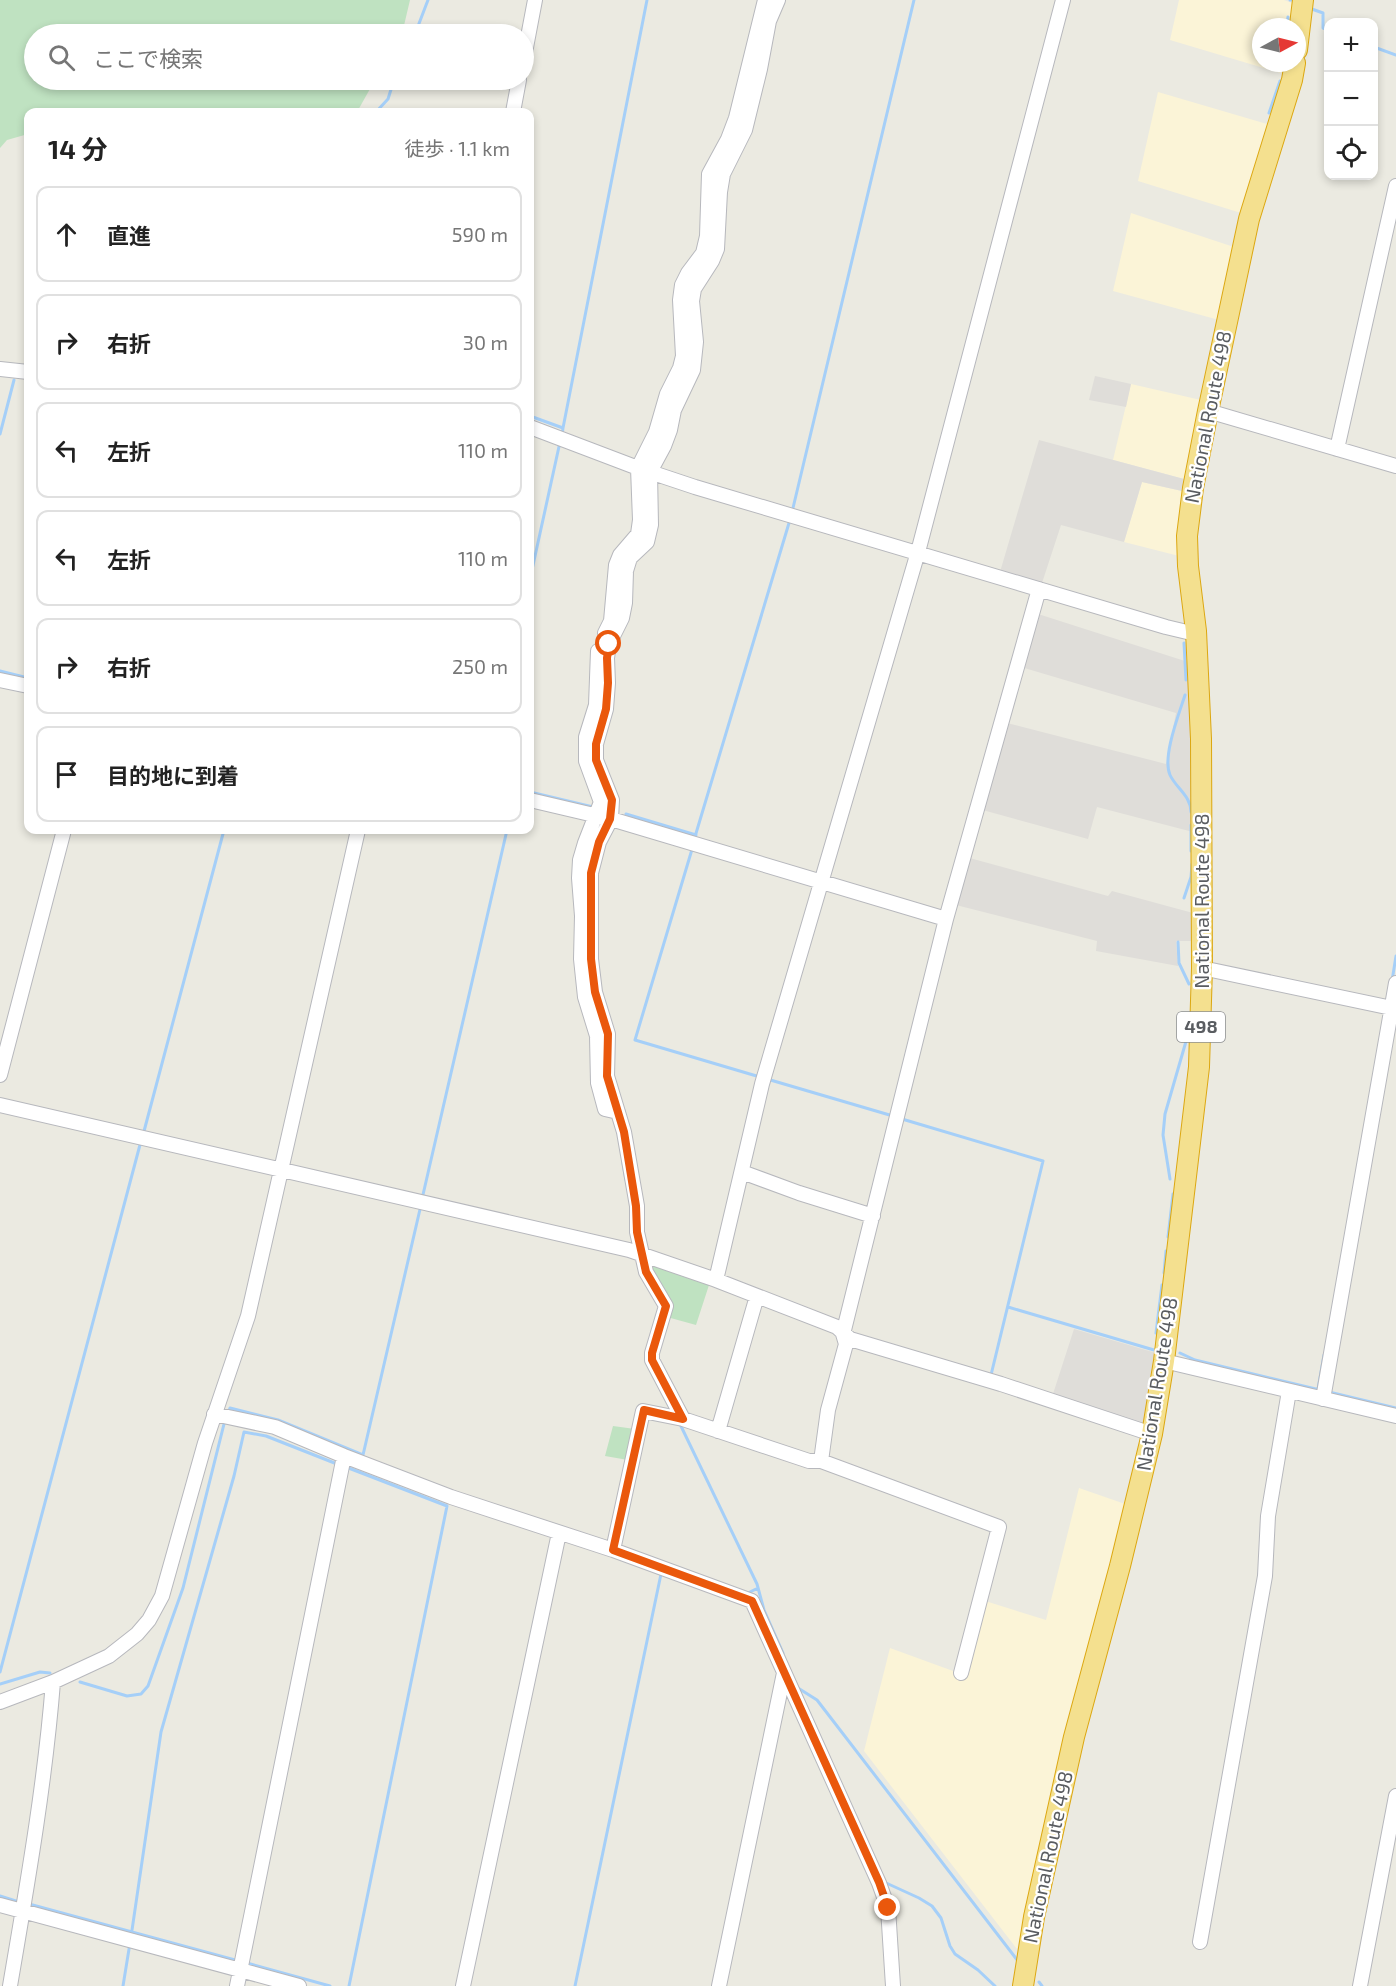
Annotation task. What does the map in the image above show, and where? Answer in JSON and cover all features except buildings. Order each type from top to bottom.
[{"type":"highway","points":[[1301,18],[1303,0]]},
{"type":"highway","name":"National Route 498","points":[[1023,1986],[1034,1917],[1074,1737],[1120,1566],[1152,1434],[1164,1361],[1199,1068],[1202,968],[1201,739],[1196,631],[1188,566],[1187,536],[1193,489],[1208,411],[1249,219],[1286,102],[1293,72]]},
{"type":"street","points":[[530,24],[535,0]]},
{"type":"street","points":[[678,1418],[652,1360],[666,1306],[646,1272],[637,1232],[636,1206],[624,1132],[598,1083],[597,1036],[585,997],[581,959],[580,860],[585,843],[604,817],[612,800],[596,760],[596,744],[606,709],[607,658],[609,644],[622,618],[626,571],[630,558],[647,542],[651,525],[644,470],[667,394],[680,368],[683,356],[680,300],[682,285],[703,253],[707,236],[709,174],[728,139],[736,118],[765,0]]},
{"type":"street","points":[[644,470],[664,447],[674,410],[693,370],[696,342],[692,300],[694,289],[717,249],[723,174],[745,130],[769,21],[778,0]]},
{"type":"street","points":[[716,1280],[764,1078],[918,552],[1062,0]]},
{"type":"street","points":[[514,108],[517,90]]},
{"type":"street","points":[[1337,449],[1396,186]]},
{"type":"street","points":[[0,369],[24,372]]},
{"type":"street","points":[[1208,411],[1396,466]]},
{"type":"street","points":[[534,429],[644,470],[1166,627],[1187,632],[1196,631]]},
{"type":"street","points":[[821,1461],[828,1410],[846,1344],[843,1334],[946,919],[1039,589]]},
{"type":"street","points":[[0,680],[24,685]]},
{"type":"street","points":[[534,801],[604,817],[946,919]]},
{"type":"street","points":[[0,1075],[63,834]]},
{"type":"street","points":[[0,1702],[53,1682],[109,1656],[137,1634],[155,1610],[168,1578],[222,1416],[248,1316],[357,834]]},
{"type":"street","points":[[1202,968],[1394,1009]]},
{"type":"street","points":[[1324,1393],[1394,1009],[1396,984]]},
{"type":"street","points":[[0,1105],[152,1138],[420,1203],[629,1250],[716,1280],[837,1327],[850,1339],[1001,1384],[1152,1434]]},
{"type":"street","points":[[742,1172],[873,1216]]},
{"type":"street","points":[[718,1431],[758,1296]]},
{"type":"street","points":[[1164,1361],[1289,1391],[1324,1393],[1396,1416]]},
{"type":"street","points":[[1200,1942],[1266,1576],[1268,1516],[1289,1391]]},
{"type":"street","points":[[613,1550],[644,1410],[678,1418],[809,1461],[821,1461],[999,1527],[961,1673]]},
{"type":"street","points":[[222,1416],[274,1427],[451,1497],[613,1550],[752,1601],[879,1882],[888,1908],[893,1986]]},
{"type":"street","points":[[237,1986],[344,1456]]},
{"type":"street","points":[[463,1986],[559,1533]]},
{"type":"street","points":[[719,1986],[784,1673]]},
{"type":"street","points":[[10,1986],[24,1904],[50,1719],[53,1682]]},
{"type":"street","points":[[1360,1986],[1396,1796]]},
{"type":"street","points":[[0,1905],[24,1904],[131,1939],[299,1986]]},
{"type":"shaded area","points":[[1179,0],[1284,0],[1292,3],[1290,18],[1252,18],[1252,64],[1170,40]]},
{"type":"shaded area","points":[[1158,92],[1267,124],[1241,213],[1138,181]]},
{"type":"shaded area","points":[[1131,213],[1234,247],[1219,320],[1113,291]]},
{"type":"shaded area","points":[[1095,376],[1131,384],[1126,407],[1089,400]]},
{"type":"shaded area","points":[[1131,384],[1201,400],[1184,479],[1113,460]]},
{"type":"shaded area","points":[[1039,440],[1184,479],[1182,491],[1142,482],[1124,542],[1061,525],[1042,583],[1000,572]]},
{"type":"shaded area","points":[[1142,482],[1182,491],[1179,556],[1124,542]]},
{"type":"shaded area","points":[[1035,613],[1188,662],[1193,757],[1193,832],[1097,807],[1088,839],[979,809],[1003,722],[1166,764],[1176,713],[1021,667]]},
{"type":"shaded area","points":[[966,857],[1108,896],[1112,891],[1193,913],[1193,941],[1176,941],[1178,966],[1096,951],[1097,941],[952,904]]},
{"type":"shaded area","points":[[1074,1329],[1156,1353],[1144,1426],[1052,1397]]},
{"type":"shaded area","points":[[1079,1488],[1128,1505],[1071,1708],[1017,1949],[864,1751],[890,1648],[964,1675],[982,1600],[1046,1620]]},
{"type":"green space","points":[[0,0],[410,0],[404,24],[24,24],[24,90],[369,90],[359,108],[24,108],[24,135],[7,140],[0,148]]},
{"type":"green space","points":[[651,1262],[709,1285],[696,1325],[667,1317],[650,1269]]},
{"type":"green space","points":[[613,1426],[635,1429],[628,1460],[605,1456]]},
{"type":"waterway","points":[[419,24],[428,0]]},
{"type":"waterway","points":[[563,428],[647,0]]},
{"type":"waterway","points":[[793,508],[914,0]]},
{"type":"waterway","points":[[1309,8],[1323,13],[1324,28]]},
{"type":"waterway","points":[[1378,48],[1396,55]]},
{"type":"waterway","points":[[1269,113],[1280,81]]},
{"type":"waterway","points":[[380,108],[388,99],[391,90]]},
{"type":"waterway","points":[[0,434],[14,380]]},
{"type":"waterway","points":[[534,417],[563,428],[562,435]]},
{"type":"waterway","points":[[534,561],[560,442]]},
{"type":"waterway","points":[[694,840],[789,523]]},
{"type":"waterway","points":[[1184,643],[1186,680]]},
{"type":"waterway","points":[[0,671],[24,677]]},
{"type":"waterway","points":[[1185,695],[1172,735],[1168,767],[1173,780],[1189,801],[1191,812]]},
{"type":"waterway","points":[[534,793],[593,807]]},
{"type":"waterway","points":[[626,814],[696,835]]},
{"type":"waterway","points":[[1191,825],[1191,851]]},
{"type":"waterway","points":[[143,1135],[223,834]]},
{"type":"waterway","points":[[422,1199],[506,834]]},
{"type":"waterway","points":[[693,846],[635,1040],[760,1077]]},
{"type":"waterway","points":[[1184,898],[1191,877],[1192,864]]},
{"type":"waterway","points":[[1178,942],[1179,963],[1189,984]]},
{"type":"waterway","points":[[1392,981],[1396,956]]},
{"type":"waterway","points":[[1170,1179],[1163,1135],[1165,1114],[1189,1031]]},
{"type":"waterway","points":[[767,1079],[893,1116]]},
{"type":"waterway","points":[[902,1119],[1043,1161],[991,1375]]},
{"type":"waterway","points":[[0,1672],[141,1141]]},
{"type":"waterway","points":[[623,1163],[626,1180]]},
{"type":"waterway","points":[[1168,1237],[1173,1194]]},
{"type":"waterway","points":[[228,1414],[230,1408],[278,1420],[363,1455],[421,1205]]},
{"type":"waterway","points":[[1164,1273],[1166,1251]]},
{"type":"waterway","points":[[1156,1333],[1162,1285]]},
{"type":"waterway","points":[[1008,1307],[1154,1350]]},
{"type":"waterway","points":[[1180,1353],[1195,1360],[1320,1390]]},
{"type":"waterway","points":[[1318,1389],[1324,1355]]},
{"type":"waterway","points":[[1329,1392],[1396,1408]]},
{"type":"waterway","points":[[80,1682],[127,1696],[141,1694],[148,1686],[183,1588],[225,1420]]},
{"type":"waterway","points":[[679,1422],[757,1584],[764,1610],[783,1653]]},
{"type":"waterway","points":[[131,1937],[161,1732],[234,1476],[244,1432],[266,1436],[337,1464]]},
{"type":"waterway","points":[[346,1467],[447,1506],[349,1986]]},
{"type":"waterway","points":[[575,1986],[661,1574],[663,1574]]},
{"type":"waterway","points":[[746,1594],[758,1588]]},
{"type":"waterway","points":[[0,1684],[40,1672],[50,1673]]},
{"type":"waterway","points":[[798,1688],[817,1700],[1018,1961]]},
{"type":"waterway","points":[[884,1882],[932,1906],[941,1918],[955,1954],[978,1970],[995,1986]]},
{"type":"waterway","points":[[0,1896],[19,1902]]},
{"type":"waterway","points":[[29,1904],[235,1960]]},
{"type":"waterway","points":[[123,1986],[130,1943]]},
{"type":"waterway","points":[[247,1963],[330,1986]]},
{"type":"waterway","points":[[1039,1982],[1042,1986]]},
{"type":"route","points":[[609,644],[606,709],[596,744],[596,760],[612,800],[610,819],[594,855],[591,873],[591,959],[595,992],[608,1034],[607,1076],[624,1132],[636,1206],[637,1232],[646,1272],[666,1306],[652,1360],[683,1419],[644,1410],[613,1550],[752,1601],[879,1882],[888,1908]]}]
